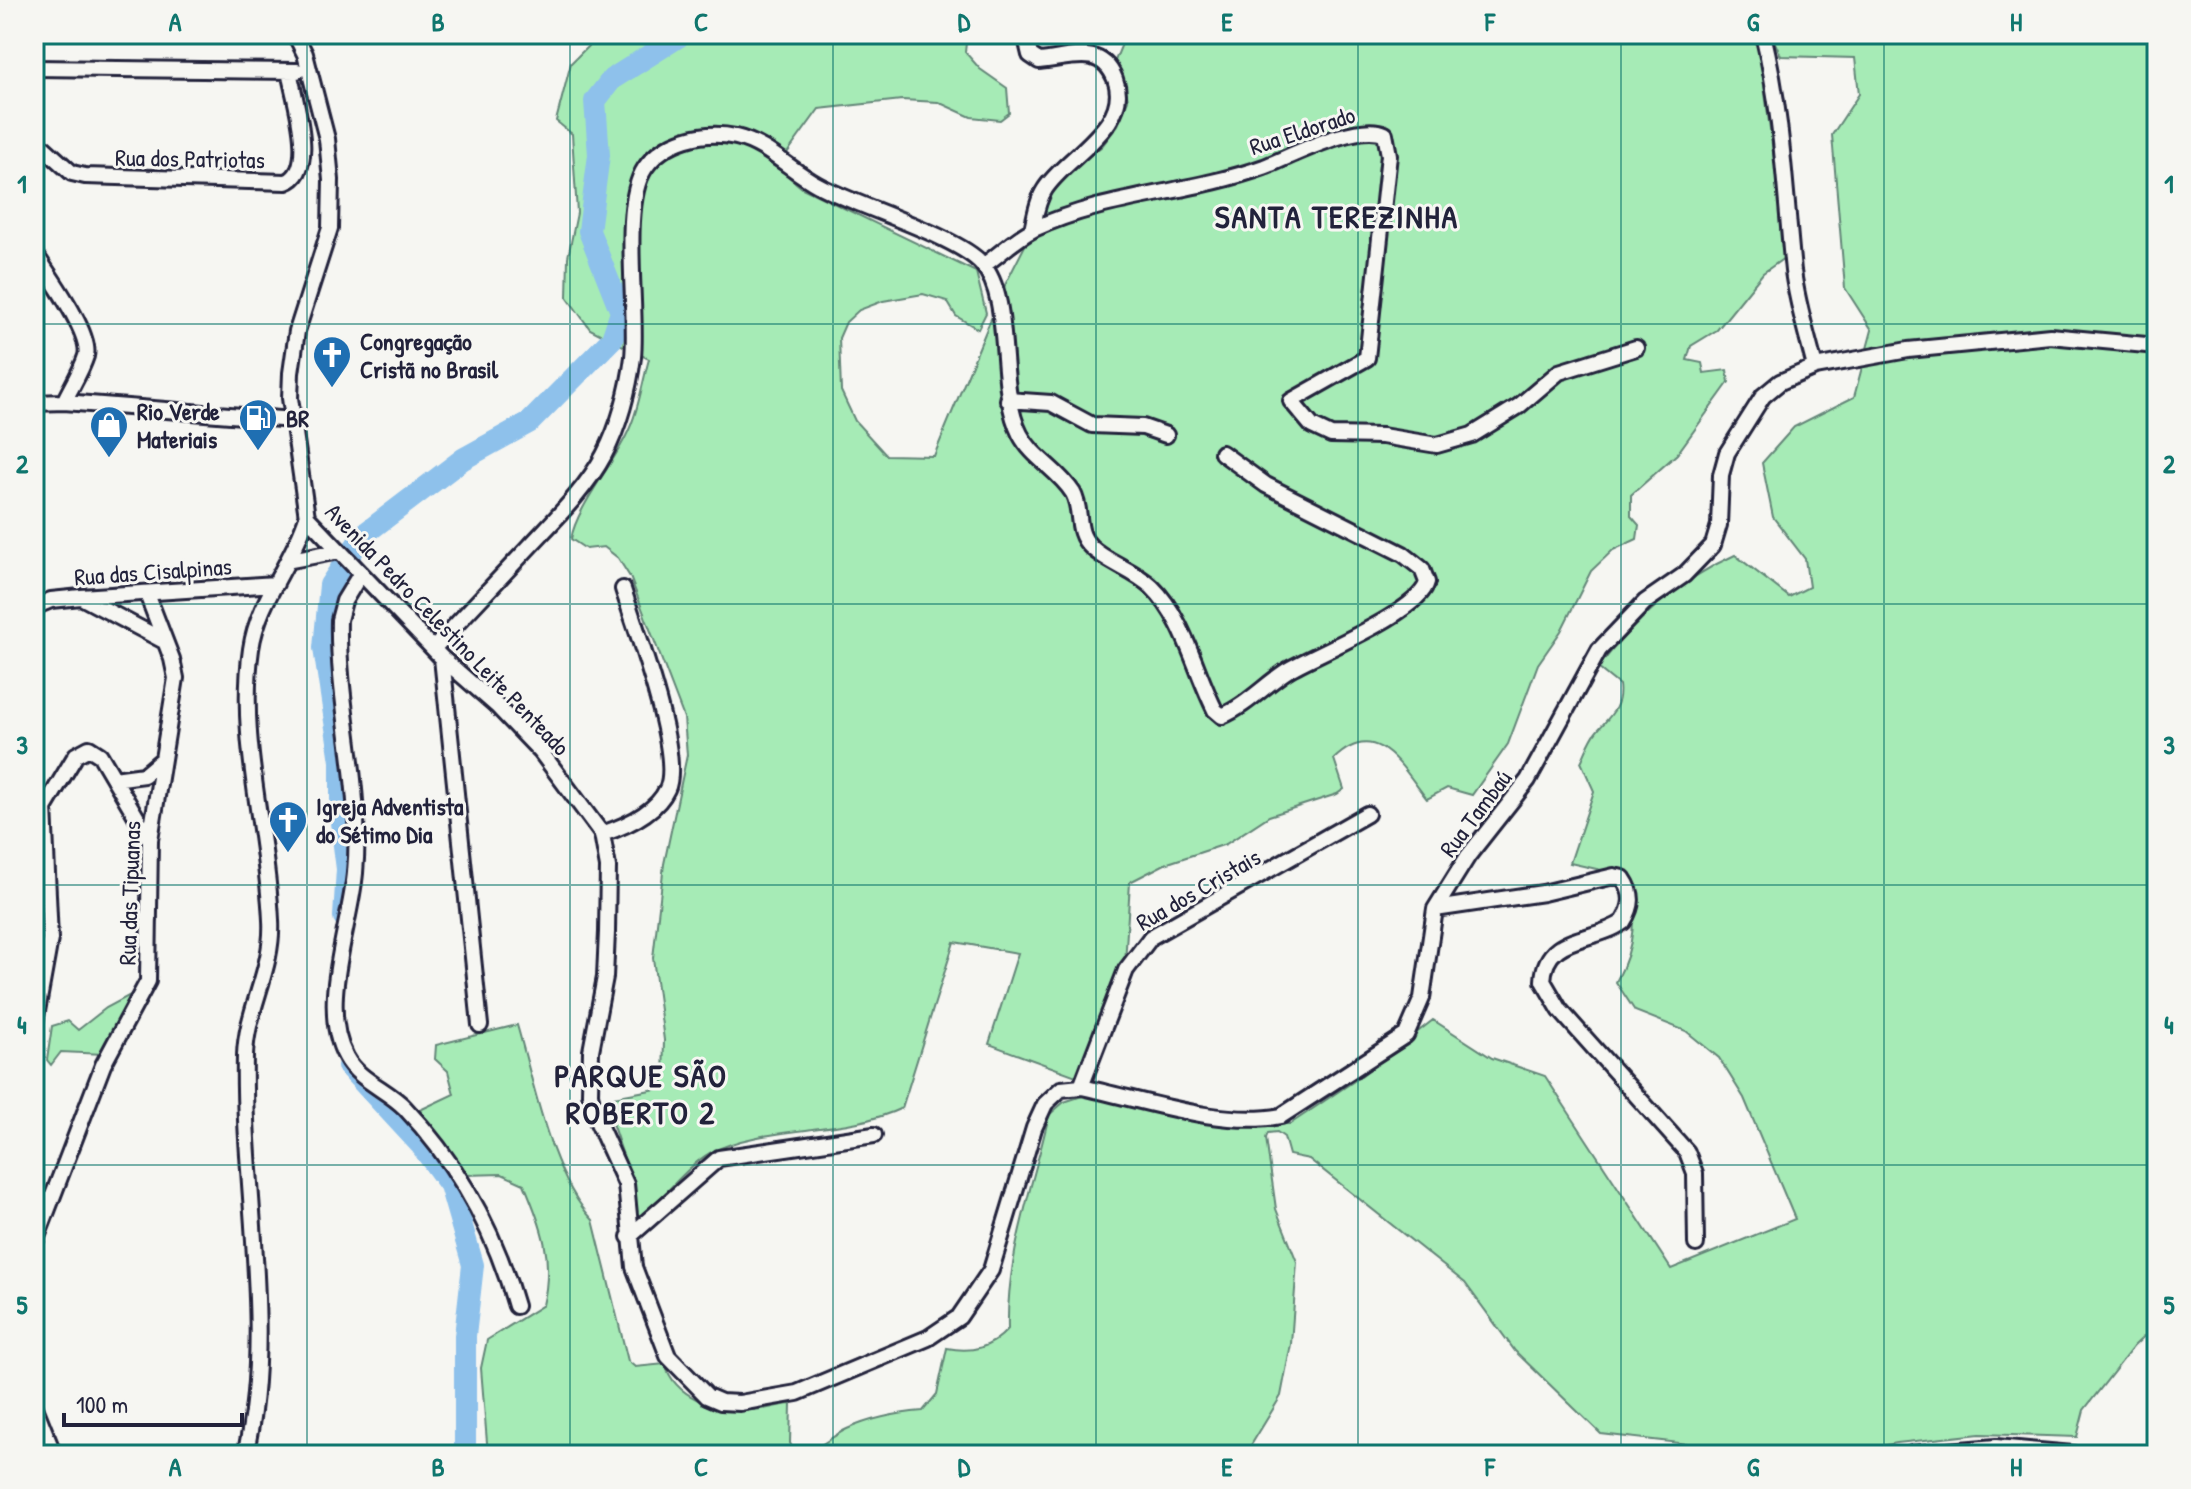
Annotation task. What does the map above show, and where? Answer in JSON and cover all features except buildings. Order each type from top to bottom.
[{"type":"main road","points":[[1912,1455],[1996,1448],[2073,1455]]},
{"type":"street","name":"Avenida Pedro Celestino Leite Penteado","points":[[295,34],[309,70],[327,139],[332,212],[323,255],[293,347],[290,398],[307,517],[438,653],[497,706],[541,752],[602,834],[608,867],[606,960],[589,1085],[594,1114],[626,1184],[629,1237],[638,1285],[662,1344],[695,1386],[721,1402],[797,1393],[928,1338],[959,1317],[991,1270],[1034,1128],[1045,1104],[1061,1089],[1081,1087]]},
{"type":"street","points":[[1025,34],[1030,55],[1039,61],[1081,54],[1097,57],[1114,75],[1118,88],[1117,103],[1109,119],[1043,191],[1032,230]]},
{"type":"street","points":[[1763,34],[1772,74],[1786,176],[1794,274],[1815,367],[1908,350],[2050,336],[2157,346]]},
{"type":"street","points":[[34,68],[309,70]]},
{"type":"street","name":"Rua dos Patriotas","points":[[34,139],[72,173],[85,176],[286,182],[295,179],[302,169],[303,155],[289,71]]},
{"type":"street","name":"Rua Eldorado","points":[[984,265],[1032,230],[1115,202],[1234,176],[1344,136],[1377,130],[1385,134],[1389,155],[1367,358],[1291,401],[1312,426],[1331,435],[1352,438],[1382,436],[1437,445],[1472,435],[1519,406],[1559,372],[1636,348]]},
{"type":"street","points":[[480,1025],[438,653],[563,510],[604,455],[627,387],[633,356],[632,233],[637,190],[643,170],[676,141],[712,136],[733,137],[758,144],[824,188],[962,249],[984,265],[1001,319],[1008,400],[1026,446],[1061,477],[1075,497],[1080,535],[1094,550],[1152,587],[1177,628],[1215,710],[1222,716],[1288,670],[1379,623],[1423,593],[1427,582],[1422,569],[1403,554],[1266,485],[1222,453]]},
{"type":"street","points":[[34,252],[75,319],[87,346],[86,356],[64,402]]},
{"type":"street","name":"Rua Tambaú","points":[[1081,1087],[1234,1119],[1281,1116],[1406,1035],[1422,998],[1435,909],[1468,856],[1528,780],[1599,650],[1645,602],[1684,575],[1713,545],[1719,525],[1724,464],[1748,417],[1780,382],[1815,367]]},
{"type":"street","points":[[1008,400],[1051,403],[1092,425],[1143,427],[1166,435]]},
{"type":"street","points":[[34,403],[64,402],[293,420]]},
{"type":"street","points":[[245,1455],[254,1394],[256,1334],[245,1053],[271,937],[251,756],[249,685],[256,621],[291,560],[307,517]]},
{"type":"street","points":[[291,560],[340,552]]},
{"type":"street","points":[[358,570],[339,620],[357,830],[350,919],[336,974],[340,1037],[351,1065],[406,1109],[443,1149],[477,1209],[507,1275],[516,1306]]},
{"type":"street","name":"Rua das Cisalpinas","points":[[34,607],[51,600],[81,597],[276,584]]},
{"type":"street","points":[[602,834],[630,824],[650,809],[667,790],[670,777],[658,699],[623,589]]},
{"type":"street","name":"Rua das Tipuanas","points":[[34,1245],[103,1065],[148,981],[150,840],[176,678],[147,594]]},
{"type":"street","points":[[81,597],[164,641]]},
{"type":"street","points":[[34,825],[82,749],[95,750],[150,840]]},
{"type":"street","points":[[114,779],[144,775],[163,759]]},
{"type":"street","points":[[34,1028],[47,966],[50,897],[44,807]]},
{"type":"street","name":"Rua dos Cristais","points":[[1081,1087],[1126,970],[1145,943],[1367,814]]},
{"type":"street","points":[[1435,909],[1543,893],[1614,876],[1623,878],[1630,887],[1632,902],[1623,922],[1559,947],[1549,957],[1543,981],[1546,991],[1560,1010],[1687,1152],[1695,1173],[1696,1244]]},
{"type":"street","points":[[34,886],[50,897]]},
{"type":"street","points":[[629,1237],[719,1158],[874,1135]]},
{"type":"street","points":[[34,1405],[54,1455]]},
{"type":"green space","points":[[600,34],[967,34],[965,52],[980,69],[1007,88],[1009,113],[1000,120],[971,117],[938,102],[902,100],[819,109],[777,167],[802,188],[976,272],[986,313],[978,329],[956,316],[947,301],[923,294],[883,301],[859,310],[846,322],[839,338],[841,391],[855,421],[886,455],[934,456],[1005,285],[1040,216],[1051,186],[1102,146],[1118,125],[1128,100],[1125,83],[1112,68],[1126,34],[1757,34],[1780,203],[1784,258],[1763,273],[1717,330],[1691,346],[1687,360],[1702,363],[1704,373],[1727,370],[1729,382],[1677,454],[1631,495],[1631,516],[1639,525],[1637,539],[1613,550],[1591,571],[1561,631],[1538,664],[1508,744],[1472,795],[1447,788],[1427,799],[1387,752],[1376,745],[1363,743],[1349,747],[1334,759],[1344,789],[1337,794],[1269,816],[1226,844],[1165,864],[1130,882],[1125,964],[1083,1071],[1076,1076],[989,1044],[1018,953],[954,942],[902,1108],[855,1123],[779,1133],[731,1144],[701,1159],[650,1208],[641,1215],[635,1215],[631,1179],[612,1123],[608,1098],[656,1089],[663,1082],[664,1040],[653,958],[664,864],[687,755],[684,718],[630,577],[618,558],[604,547],[586,549],[571,539],[580,515],[630,427],[649,359],[590,329],[567,297],[568,257],[577,213],[572,134],[556,121],[571,63]]},
{"type":"green space","points":[[1771,34],[2157,34],[2157,1324],[2134,1346],[2084,1410],[2077,1437],[1980,1434],[1897,1443],[1835,1455],[1784,1455],[1601,1434],[1515,1351],[1465,1283],[1309,1159],[1289,1155],[1284,1137],[1277,1132],[1268,1133],[1266,1138],[1276,1209],[1297,1262],[1291,1344],[1281,1396],[1245,1455],[488,1455],[481,1368],[487,1340],[543,1305],[547,1258],[536,1214],[524,1184],[502,1174],[465,1175],[420,1110],[454,1094],[448,1071],[435,1059],[436,1045],[517,1025],[555,1155],[578,1202],[593,1220],[628,1361],[635,1367],[665,1364],[670,1376],[687,1393],[722,1408],[752,1410],[791,1404],[790,1443],[795,1454],[809,1451],[865,1422],[923,1411],[937,1394],[947,1348],[980,1348],[995,1341],[1008,1329],[1016,1248],[1049,1115],[1064,1102],[1091,1093],[1250,1124],[1290,1124],[1357,1079],[1433,1020],[1492,1058],[1545,1076],[1671,1269],[1795,1219],[1744,1098],[1719,1058],[1686,1031],[1635,1011],[1616,982],[1631,942],[1632,905],[1628,876],[1570,863],[1594,791],[1581,762],[1592,738],[1614,711],[1619,699],[1619,685],[1598,668],[1612,651],[1659,603],[1696,576],[1735,555],[1789,597],[1809,587],[1805,559],[1773,517],[1762,463],[1794,427],[1854,397],[1872,330],[1845,288],[1832,135],[1859,94],[1855,58],[1781,56]]},
{"type":"green space","points":[[132,994],[104,1054],[61,1052],[51,1065],[47,1060],[52,1026],[68,1021],[78,1030],[106,1008]]},
{"type":"waterway","points":[[344,917],[347,869],[341,822],[341,761],[324,648],[330,585],[363,535],[463,459],[530,422],[612,339],[621,312],[589,231],[599,155],[595,101],[612,79],[683,34]]},
{"type":"waterway","points":[[348,1066],[421,1145],[450,1185],[473,1265],[465,1336],[465,1455]]},
{"type":"place","name":"Congregação Cristã no Brasil","points":[[332,389]]},
{"type":"place","name":"BR","points":[[258,452]]},
{"type":"place","name":"Rio Verde Materiais","points":[[109,459]]},
{"type":"place","name":"Igreja Adventista do Sétimo Dia","points":[[288,854]]},
{"type":"district","name":"SANTA TEREZINHA","points":[[1337,216]]},
{"type":"district","name":"PARQUE SÃO ROBERTO 2","points":[[641,1094]]}]
